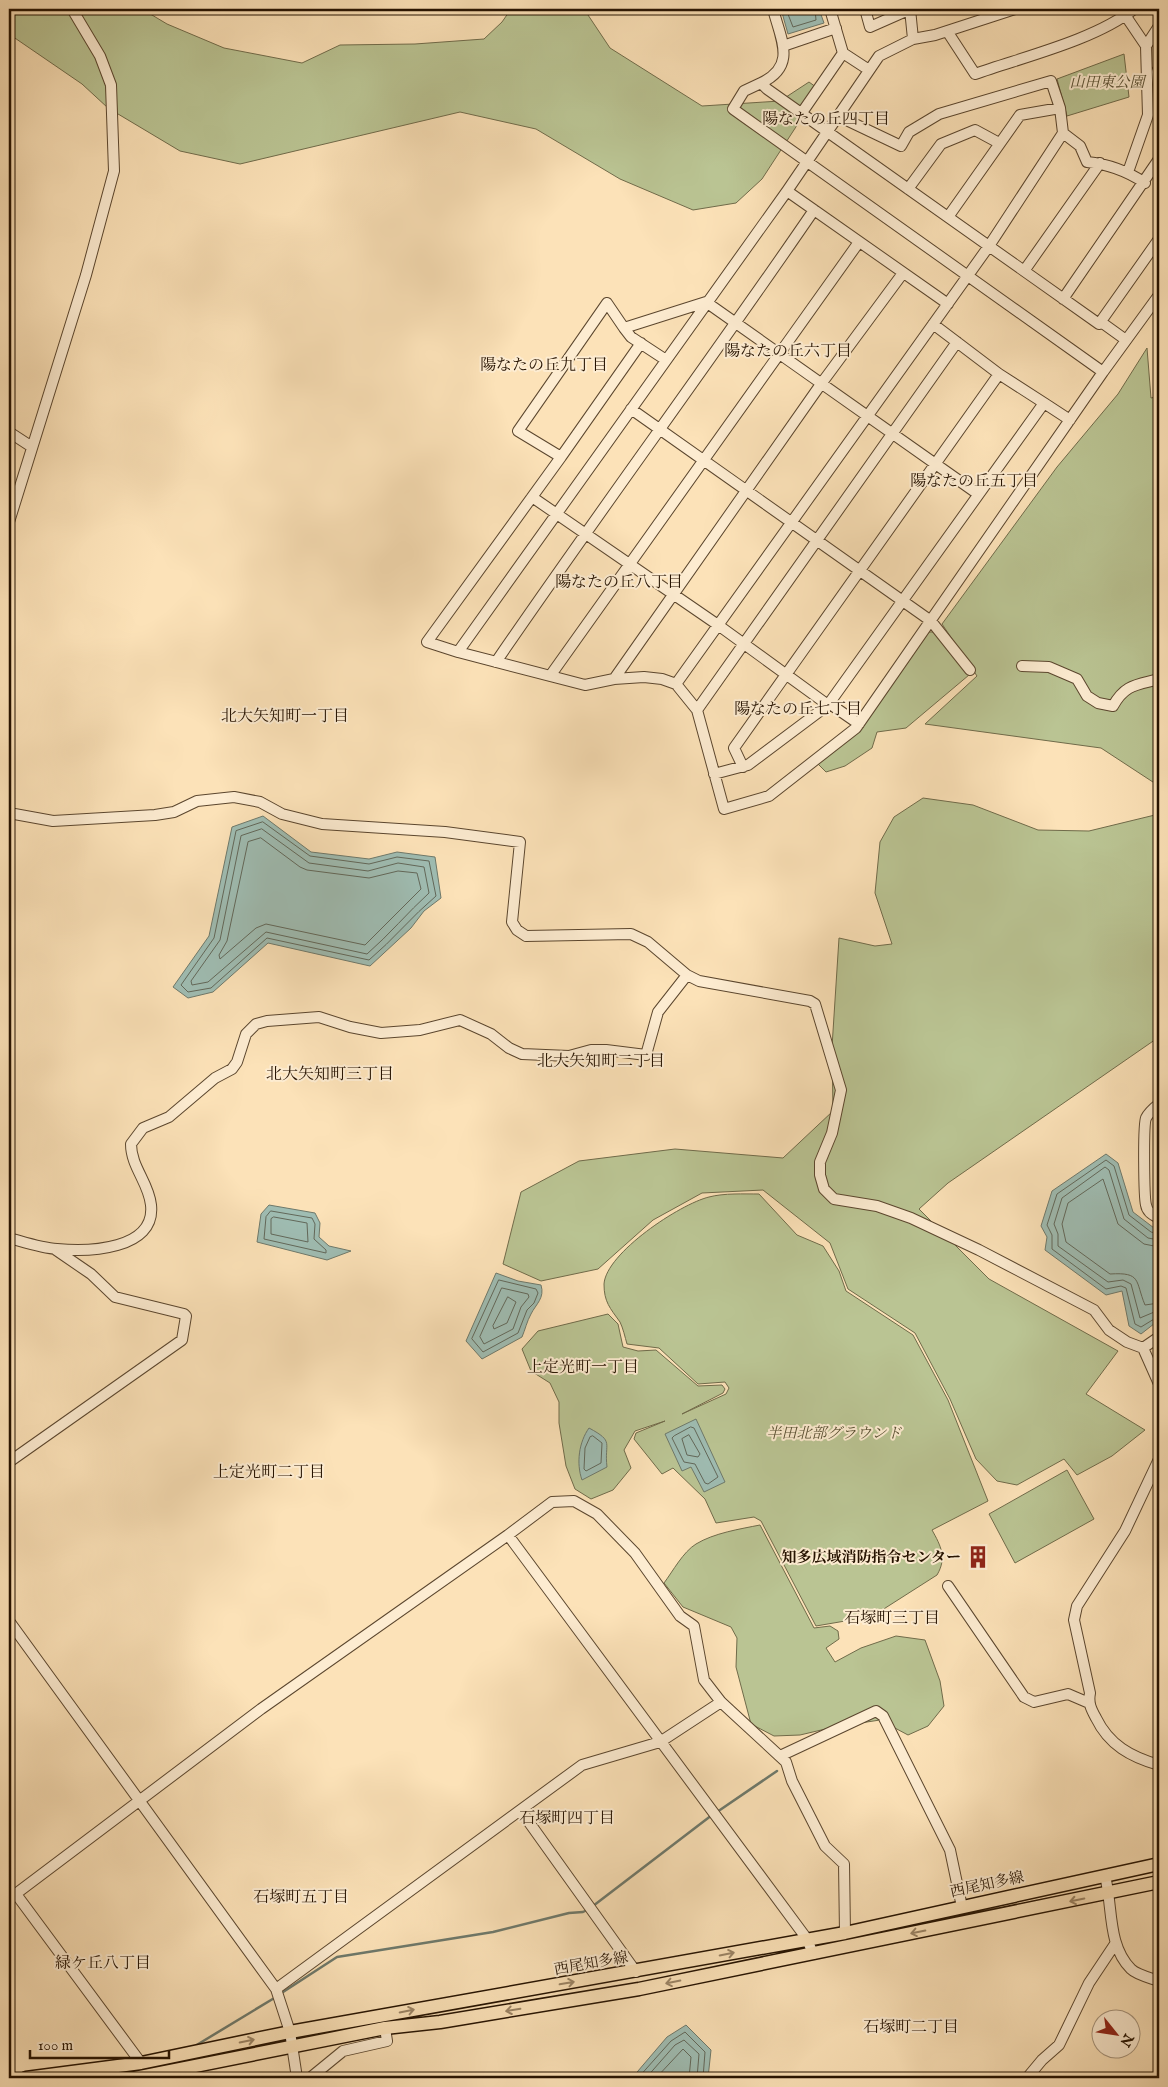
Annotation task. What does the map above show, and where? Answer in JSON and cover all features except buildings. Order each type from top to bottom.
[{"type":"main road","name":"西尾知多線","points":[[26,2078],[54,2076],[142,2063],[290,2032],[636,1972],[845,1933],[1159,1864]]},
{"type":"main road","points":[[135,2078],[385,2028],[440,2022],[639,1988],[814,1954],[1159,1882]]},
{"type":"street","points":[[9,522],[88,267],[114,171],[112,85],[100,56],[72,9]]},
{"type":"street","points":[[773,9],[783,46],[784,58],[782,67],[776,74],[744,91],[733,109],[1103,372]]},
{"type":"street","points":[[830,9],[843,54],[869,70]]},
{"type":"street","points":[[865,9],[870,27],[910,10],[913,39]]},
{"type":"street","points":[[458,652],[787,191],[879,56],[913,39],[946,31],[1015,9]]},
{"type":"street","points":[[946,31],[975,74],[1079,38],[1123,12],[1134,9]]},
{"type":"street","points":[[1123,12],[1146,46],[1148,115],[1128,172]]},
{"type":"street","points":[[1146,46],[1159,26]]},
{"type":"street","points":[[783,46],[836,28]]},
{"type":"street","points":[[801,114],[843,54]]},
{"type":"street","points":[[1159,68],[1157,72],[1159,96]]},
{"type":"street","points":[[676,684],[989,246],[1062,133],[1060,108],[1051,81],[939,114],[909,132],[901,146],[838,116]]},
{"type":"street","points":[[761,83],[801,114],[1063,299],[1126,340]]},
{"type":"street","points":[[948,217],[1020,115],[1060,108]]},
{"type":"street","points":[[908,189],[941,144],[976,130],[999,143]]},
{"type":"street","points":[[1062,133],[1080,146],[1087,162],[1100,163],[1128,172],[1145,182]]},
{"type":"street","points":[[1063,299],[1159,159]]},
{"type":"street","points":[[1024,271],[1100,163]]},
{"type":"street","points":[[787,191],[948,304]]},
{"type":"street","points":[[496,662],[585,532],[661,430],[814,210]]},
{"type":"street","points":[[1101,322],[1159,239]]},
{"type":"street","points":[[550,676],[859,242]]},
{"type":"street","points":[[614,679],[821,384],[904,273]]},
{"type":"street","points":[[640,343],[561,457],[427,642],[585,686],[614,679],[644,677],[662,679],[676,684],[697,710],[724,809],[769,796],[859,724],[1103,372],[1159,295]]},
{"type":"street","points":[[706,302],[978,494]]},
{"type":"street","points":[[624,328],[706,302]]},
{"type":"street","points":[[561,457],[518,430],[607,303],[631,337],[666,360]]},
{"type":"street","points":[[933,324],[999,374],[1070,420]]},
{"type":"street","points":[[697,710],[957,342]]},
{"type":"street","points":[[743,766],[734,748],[860,572],[934,463],[999,374]]},
{"type":"street","points":[[714,774],[748,765],[829,705],[1044,403]]},
{"type":"street","points":[[631,409],[860,572],[904,600],[931,621],[970,670]]},
{"type":"street","points":[[9,432],[32,447]]},
{"type":"street","points":[[532,496],[673,593],[829,705],[859,724]]},
{"type":"street","points":[[1022,666],[1049,667],[1077,678],[1087,696],[1098,703],[1113,706],[1120,692],[1128,687],[1159,679]]},
{"type":"street","points":[[9,813],[53,821],[155,815],[174,812],[197,801],[234,797],[260,802],[282,814],[322,824],[445,832],[520,842],[512,922],[517,930],[526,936],[631,934],[648,942],[687,975],[708,984],[810,1001],[818,1008],[820,1024],[841,1090],[832,1133],[820,1162],[820,1175],[824,1189],[834,1199],[876,1206],[911,1218],[979,1250],[1094,1310],[1109,1330],[1127,1342],[1143,1348],[1159,1384]]},
{"type":"street","points":[[9,1238],[55,1249],[92,1251],[139,1236],[148,1221],[151,1205],[134,1164],[131,1144],[143,1128],[169,1117],[215,1078],[232,1069],[237,1062],[246,1034],[256,1024],[268,1021],[319,1017],[373,1031],[402,1032],[460,1020],[492,1034],[509,1048],[522,1054],[570,1056],[591,1050],[606,1050],[646,1055],[658,1012],[687,975]]},
{"type":"street","points":[[1159,1104],[1146,1119],[1144,1144],[1146,1207],[1153,1216],[1159,1218]]},
{"type":"street","points":[[9,1462],[182,1340],[186,1316],[184,1314],[115,1298],[90,1274],[55,1249]]},
{"type":"street","points":[[1143,1348],[1159,1337]]},
{"type":"street","points":[[1159,1459],[1124,1531],[1077,1606],[1074,1620],[1090,1693],[1089,1703],[1101,1729],[1112,1742],[1159,1765]]},
{"type":"street","points":[[142,2063],[12,1897],[261,1709],[552,1502],[574,1500],[598,1514],[635,1553],[680,1616],[694,1626],[704,1680],[721,1702],[786,1762],[792,1781],[825,1846],[844,1864],[845,1933]]},
{"type":"street","points":[[508,1535],[808,1939],[814,1954]]},
{"type":"street","points":[[948,1586],[1024,1697],[1034,1702],[1068,1694],[1089,1703]]},
{"type":"street","points":[[9,1621],[276,1989],[290,2032],[297,2078]]},
{"type":"street","points":[[276,1989],[582,1765],[660,1742],[721,1702]]},
{"type":"street","points":[[780,1756],[876,1712],[883,1716],[950,1850],[962,1907]]},
{"type":"street","points":[[520,1811],[636,1972]]},
{"type":"street","points":[[1105,1876],[1115,1944],[1132,1970],[1159,1981]]},
{"type":"street","points":[[1027,2078],[1042,2060],[1059,2045],[1089,1983],[1115,1944]]},
{"type":"street","points":[[310,2078],[343,2051],[387,2041],[385,2028]]},
{"type":"green space","points":[[9,9],[142,9],[167,24],[224,48],[302,63],[340,45],[415,44],[484,39],[502,22],[511,9],[584,9],[610,48],[702,106],[780,101],[809,82],[820,90],[762,179],[736,203],[693,210],[620,179],[536,129],[460,112],[240,164],[180,151],[108,108],[82,84],[9,34]]},
{"type":"green space","name":"山田東公園","points":[[1124,54],[1129,97],[1067,116],[1057,79]]},
{"type":"green space","points":[[1147,348],[1151,398],[1159,396],[1159,786],[1101,748],[925,724],[977,676],[942,624],[1057,467],[1118,394]]},
{"type":"green space","points":[[929,632],[935,632],[969,675],[906,728],[877,732],[872,748],[845,766],[826,772],[818,764],[859,732]]},
{"type":"green space","points":[[923,798],[973,805],[1038,830],[1089,831],[1159,814],[1159,1037],[948,1183],[919,1209],[989,1279],[1118,1351],[1086,1394],[1145,1430],[1112,1456],[1077,1475],[1064,1459],[1017,1485],[997,1481],[976,1459],[950,1399],[915,1333],[848,1289],[830,1243],[763,1190],[702,1193],[653,1220],[598,1269],[541,1281],[503,1264],[521,1192],[579,1161],[675,1149],[783,1158],[833,1111],[832,1047],[839,938],[875,946],[892,944],[875,893],[880,842],[894,817]]},
{"type":"green space","name":"半田北部グラウンド","points":[[759,1194],[797,1235],[823,1246],[839,1271],[846,1291],[913,1335],[948,1400],[988,1501],[932,1530],[942,1552],[942,1563],[937,1575],[879,1612],[851,1620],[816,1626],[761,1521],[754,1517],[716,1523],[705,1499],[673,1468],[662,1474],[634,1439],[636,1433],[665,1421],[635,1431],[624,1450],[631,1468],[613,1490],[591,1499],[575,1489],[566,1466],[559,1423],[559,1402],[550,1383],[531,1371],[522,1349],[538,1331],[608,1314],[618,1324],[623,1347],[638,1351],[656,1350],[698,1386],[722,1385],[725,1389],[723,1393],[682,1414],[726,1394],[729,1388],[725,1382],[698,1384],[659,1348],[627,1344],[620,1322],[606,1300],[604,1284],[608,1272],[617,1258],[630,1245],[664,1219],[681,1209],[709,1197]]},
{"type":"green space","points":[[1067,1470],[1094,1519],[1015,1563],[989,1514]]},
{"type":"green space","points":[[760,1525],[814,1628],[830,1626],[838,1631],[839,1639],[826,1648],[835,1662],[861,1648],[896,1636],[925,1640],[940,1681],[944,1706],[928,1726],[908,1735],[880,1720],[834,1727],[800,1735],[774,1736],[751,1724],[736,1667],[737,1638],[731,1627],[683,1607],[664,1583],[691,1547],[719,1534]]},
{"type":"water","points":[[781,9],[819,9],[824,23],[788,34]]},
{"type":"water","points":[[263,816],[311,852],[369,859],[397,852],[435,857],[441,898],[424,911],[411,928],[370,966],[268,943],[213,992],[188,998],[173,987],[209,936],[232,827]]},
{"type":"water","points":[[1106,1154],[1118,1163],[1133,1212],[1154,1228],[1159,1229],[1159,1320],[1141,1334],[1129,1326],[1122,1291],[1106,1295],[1045,1250],[1047,1237],[1041,1226],[1052,1191]]},
{"type":"water","points":[[269,1205],[315,1213],[320,1223],[319,1237],[329,1246],[351,1251],[327,1260],[257,1242],[261,1214]]},
{"type":"water","points":[[496,1273],[518,1281],[541,1285],[542,1294],[522,1337],[482,1359],[466,1341]]},
{"type":"water","points":[[696,1419],[725,1482],[704,1492],[691,1467],[682,1471],[665,1434]]},
{"type":"water","points":[[589,1428],[602,1436],[607,1443],[607,1467],[582,1480],[579,1460],[581,1446]]},
{"type":"water","points":[[686,2025],[711,2050],[708,2078],[632,2078],[667,2037]]},
{"type":"waterway","points":[[717,1812],[777,1771]]},
{"type":"waterway","points":[[593,1906],[712,1815]]},
{"type":"waterway","points":[[280,1994],[337,1957],[493,1932],[569,1913],[583,1912],[589,1909]]},
{"type":"waterway","points":[[195,2046],[276,1997]]},
{"type":"waterway","points":[[197,2070],[198,2078]]},
{"type":"place","name":"知多広域消防指令センター","points":[[978,1557]]},
{"type":"district","name":"陽なたの丘四丁目","points":[[826,118]]},
{"type":"district","name":"陽なたの丘六丁目","points":[[788,350]]},
{"type":"district","name":"陽なたの丘九丁目","points":[[544,364]]},
{"type":"district","name":"陽なたの丘五丁目","points":[[974,480]]},
{"type":"district","name":"陽なたの丘八丁目","points":[[619,581]]},
{"type":"district","name":"陽なたの丘七丁目","points":[[798,708]]},
{"type":"district","name":"北大矢知町一丁目","points":[[285,715]]},
{"type":"district","name":"北大矢知町二丁目","points":[[601,1060]]},
{"type":"district","name":"北大矢知町三丁目","points":[[330,1073]]},
{"type":"district","name":"上定光町一丁目","points":[[583,1366]]},
{"type":"district","name":"上定光町二丁目","points":[[269,1471]]},
{"type":"district","name":"石塚町三丁目","points":[[892,1617]]},
{"type":"district","name":"石塚町四丁目","points":[[567,1817]]},
{"type":"district","name":"石塚町五丁目","points":[[301,1896]]},
{"type":"district","name":"緑ケ丘八丁目","points":[[103,1962]]},
{"type":"district","name":"石塚町二丁目","points":[[911,2026]]}]
